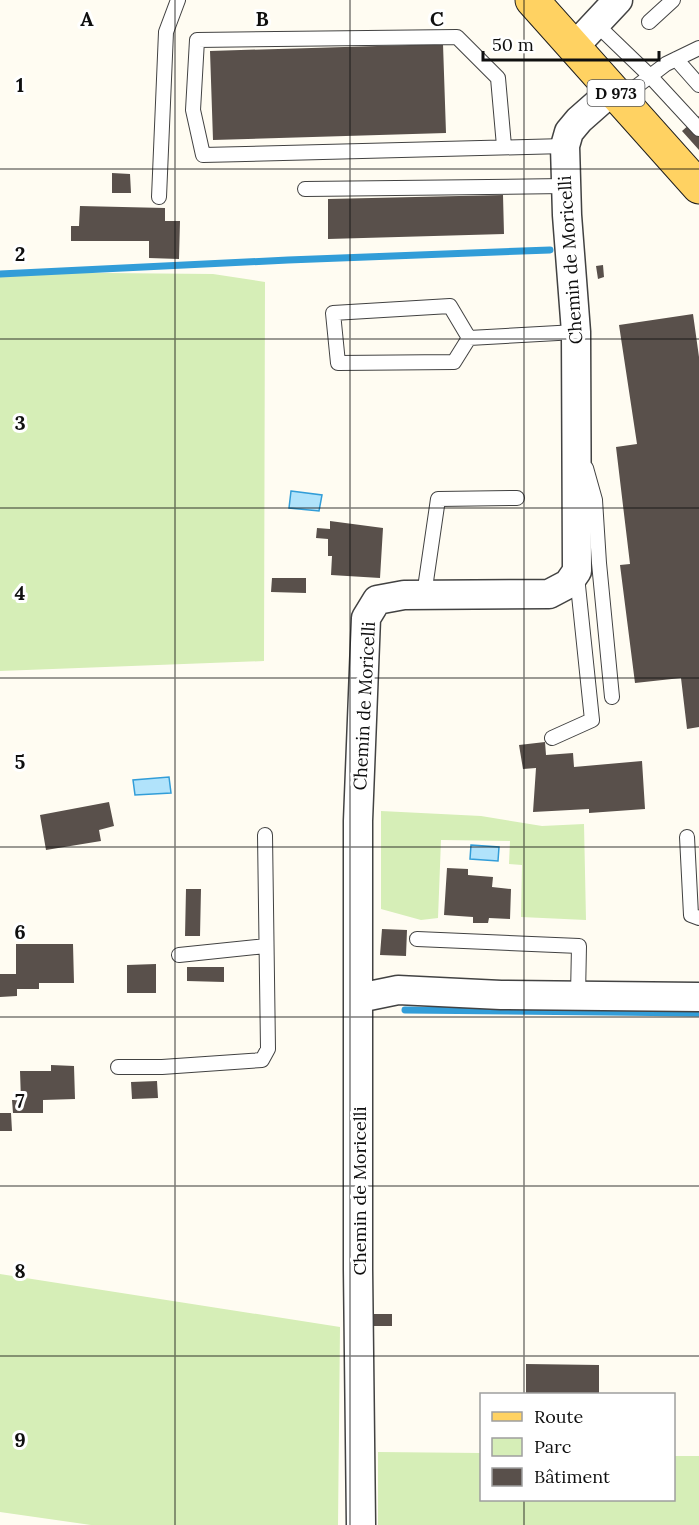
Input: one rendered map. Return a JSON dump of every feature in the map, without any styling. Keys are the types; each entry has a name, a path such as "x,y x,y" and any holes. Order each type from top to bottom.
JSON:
{"main road":[{"name":"D 973","path":"532,0 585,35 617,94 699,187"}],"street":[{"path":"585,35 618,0"},
{"name":"Chemin de Moricelli","path":"361,1525 358,1269 358,820 366,618 376,600 404,595 549,594 568,584 577,571 576,332 565,186 565,146 569,132 579,120 617,94"},
{"path":"359,998 398,990 501,995 699,997"}],"lane":[{"path":"159,197 166,32 178,0"},
{"path":"648,22 673,0"},
{"path":"585,35 650,76 699,129"},
{"path":"504,146 498,78 457,37 197,40 193,111 203,155 565,146"},
{"path":"617,94 699,48"},
{"path":"676,59 699,85"},
{"path":"304,189 565,186"},
{"path":"450,306 469,338 454,362 338,363 333,313 450,306"},
{"path":"469,338 576,332"},
{"path":"578,441 595,500 612,697"},
{"path":"424,595 438,499 517,498"},
{"path":"552,738 592,720 577,571"},
{"path":"118,1067 162,1067 262,1060 268,1049 265,835"},
{"path":"687,837 691,915 699,918"},
{"path":"417,939 579,946 578,995"},
{"path":"179,955 266,946"}],"green space":[{"path":"0,272 213,274 265,282 264,661 0,671"},
{"path":"381,811 481,816 542,826 584,824 586,920 521,917 522,865 509,864 510,841 441,840 438,918 421,920 381,909"},
{"path":"0,1274 340,1327 338,1525 91,1525 0,1512"},
{"path":"378,1452 480,1453 480,1501 675,1501 675,1456 699,1456 699,1525 378,1525"}],"water":[{"path":"291,491 322,495 319,511 289,508"},
{"path":"169,777 171,793 135,795 133,780"},
{"path":"471,845 499,847 498,861 470,859"}],"building":[{"path":"443,44 446,133 213,140 210,51"},
{"path":"699,116 699,150 682,131"},
{"path":"112,173 130,174 131,193 112,193"},
{"path":"503,195 504,234 328,239 328,199"},
{"path":"80,206 165,208 165,221 180,221 179,259 149,258 149,241 71,241 71,226 79,226"},
{"path":"603,265 604,277 598,279 596,266"},
{"path":"693,314 699,357 699,727 687,729 681,678 635,683 620,565 630,564 616,447 637,444 619,325"},
{"path":"330,521 383,528 380,578 331,575 332,556 328,556 328,539 316,538 317,528 330,529"},
{"path":"272,578 306,578 306,593 271,592"},
{"path":"545,742 546,755 573,753 574,767 642,761 645,809 589,813 589,809 533,812 536,768 523,769 519,745"},
{"path":"109,802 114,826 99,830 101,841 46,850 40,815"},
{"path":"447,868 468,869 468,875 493,877 492,887 511,889 510,919 489,918 488,923 473,923 473,917 444,915"},
{"path":"186,889 201,889 200,936 185,936"},
{"path":"382,929 407,930 406,956 380,955"},
{"path":"16,944 73,944 74,983 39,983 39,989 17,989 17,996 0,997 0,974 16,974"},
{"path":"156,964 156,993 127,993 127,965"},
{"path":"187,967 224,967 224,982 187,981"},
{"path":"51,1065 74,1066 75,1099 43,1100 43,1113 13,1113 12,1100 21,1100 20,1071 51,1071"},
{"path":"157,1081 158,1098 132,1099 131,1082"},
{"path":"0,1113 11,1113 12,1131 0,1131"},
{"path":"373,1314 392,1314 392,1326 373,1326"},
{"path":"526,1364 599,1365 599,1393 526,1393"}],"waterway":[{"path":"0,274 550,250"},
{"path":"405,1010 699,1013"}]}
